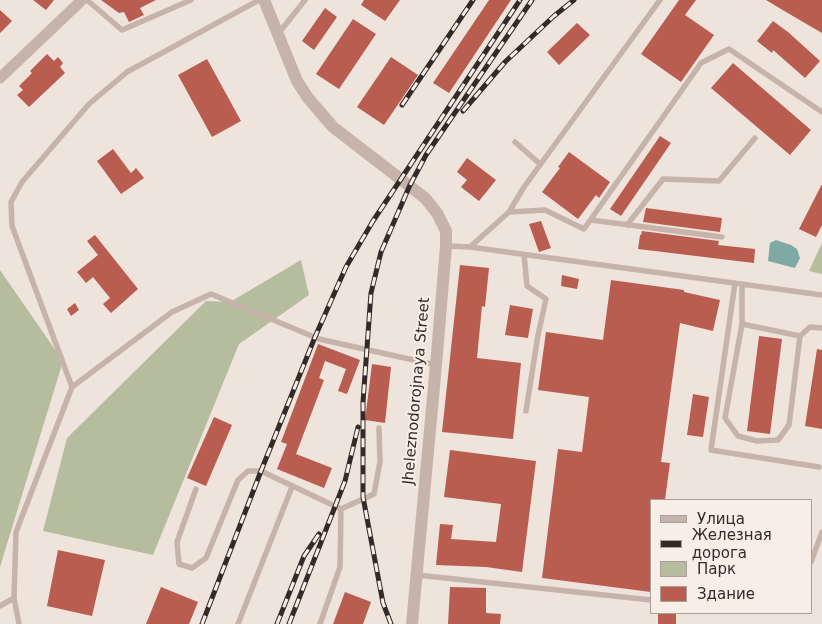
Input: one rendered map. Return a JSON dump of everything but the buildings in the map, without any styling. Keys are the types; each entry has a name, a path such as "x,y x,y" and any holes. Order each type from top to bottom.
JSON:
{"street":[{"path":"0,78 82,0"},
{"name":"Jheleznodorojnaya Street","path":"264,0 298,81 308,98 333,128 402,178 426,198 446,230 436,365 415,575 412,624"}],"lane":[{"path":"87,0 122,30 191,0"},
{"path":"72,388 12,226 11,202 22,182 89,104 127,72 259,0"},
{"path":"278,34 305,0"},
{"path":"470,247 509,212 540,164 660,0"},
{"path":"509,212 545,210 584,229 701,63 729,49 822,112"},
{"path":"627,225 663,179 719,181 755,138"},
{"path":"515,142 540,164"},
{"path":"591,220 722,237"},
{"path":"446,246 470,247 822,295"},
{"path":"524,255 527,286 546,299 538,335 526,411"},
{"path":"734,283 711,450 819,467"},
{"path":"742,284 742,324 725,418 738,436 757,442 778,440 789,425 800,336 810,327 822,328"},
{"path":"19,624 14,598 16,532 72,388 172,312 211,294 319,339 436,365"},
{"path":"742,324 800,336"},
{"path":"342,510 374,494 380,462 379,428"},
{"path":"196,488 177,542 179,564 192,568 206,558 238,480 248,471 261,471 342,510"},
{"path":"238,624 292,487"},
{"path":"320,624 340,567 342,510"},
{"path":"812,559 822,532"},
{"path":"415,575 650,600"},
{"path":"0,606 14,598"}],"green space":[{"path":"822,243 822,274 809,271"},
{"path":"301,260 309,295 239,344 153,555 43,531 67,438 206,301 230,302"},
{"path":"0,270 63,361 0,567"}],"water":[{"path":"776,240 797,249 800,258 795,268 768,261 770,243"}],"railway":[{"path":"402,105 473,0"},
{"path":"202,624 315,337 346,267 373,221 520,0"},
{"path":"391,624 383,603 363,497 363,402 371,293 381,252 410,185 426,155 532,0"},
{"path":"463,111 505,62 574,0"},
{"path":"289,624 345,481 358,427"},
{"path":"277,624 304,556 319,534"}]}
